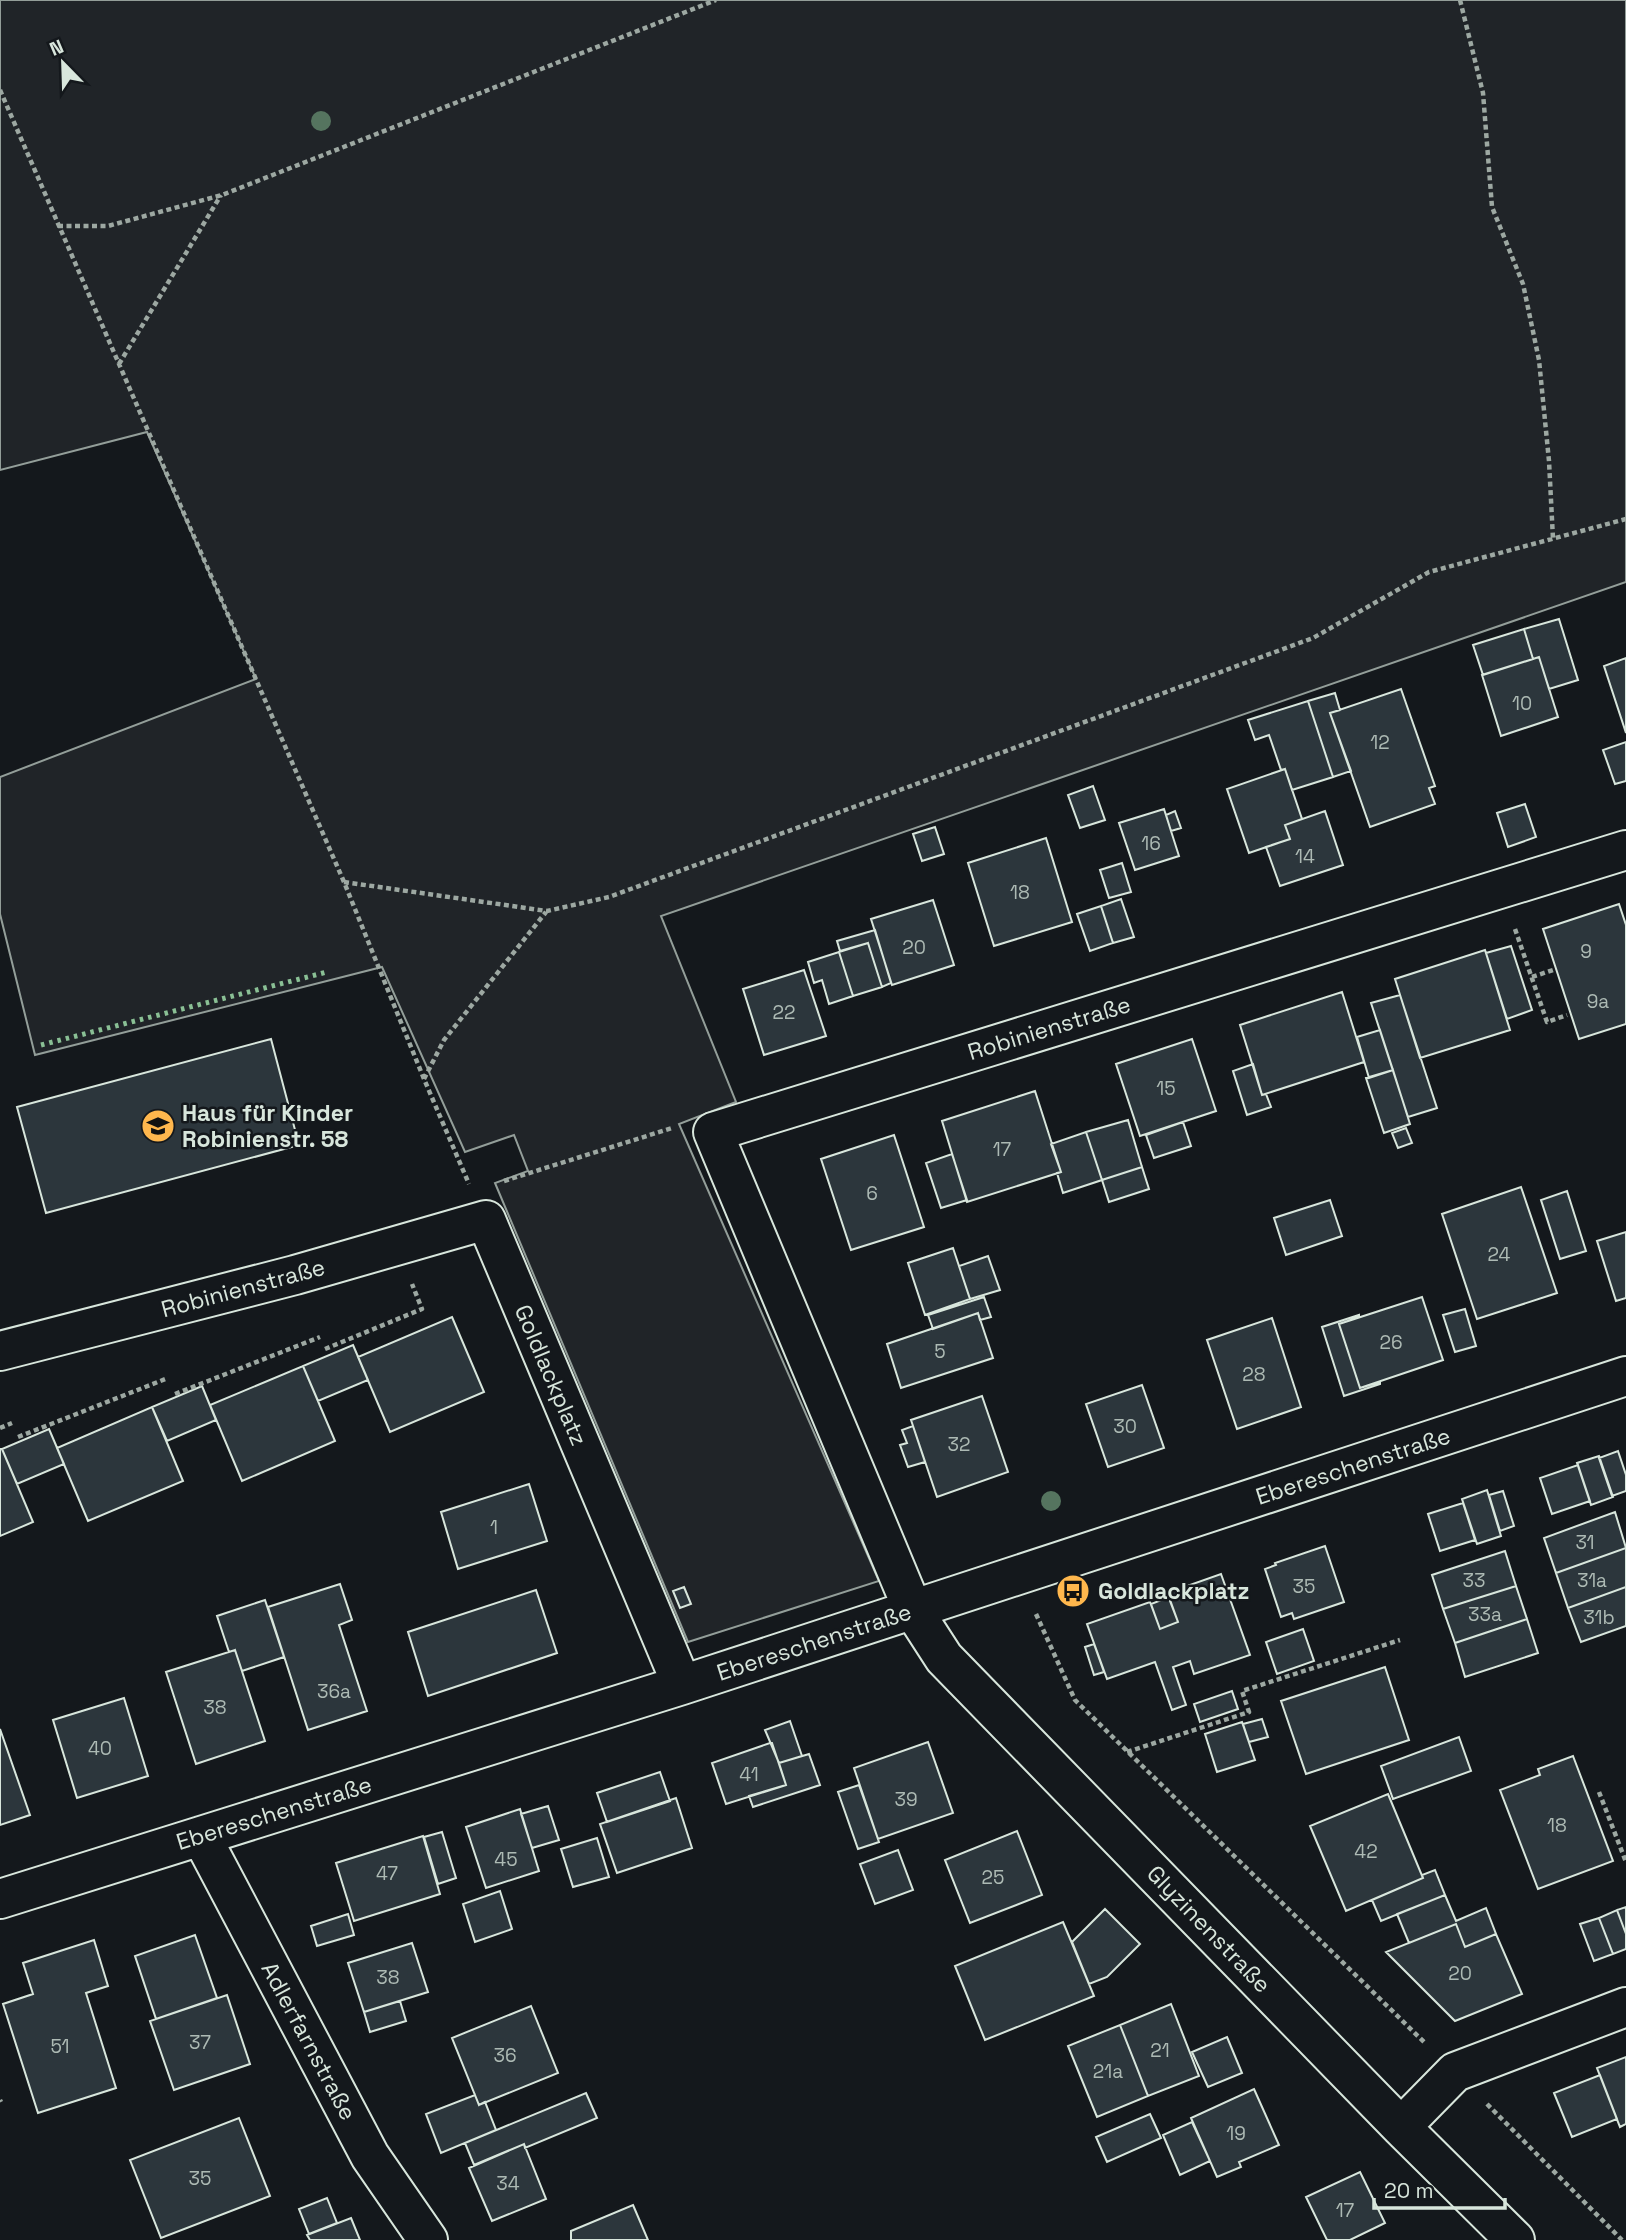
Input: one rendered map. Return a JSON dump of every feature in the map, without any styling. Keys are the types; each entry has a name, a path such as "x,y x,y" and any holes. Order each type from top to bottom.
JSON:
{"street":[{"name":"Robinienstraße","path":"713,1132 1626,850"},
{"path":"713,1132 913,1610"},
{"name":"Robinienstraße","path":"0,1351 288,1277 396,1246 479,1205"},
{"name":"Goldlackplatz","path":"479,1205 682,1685"},
{"name":"Ebereschenstraße","path":"0,1899 682,1685 1626,1376"},
{"name":"Glyzinenstraße","path":"913,1610 944,1658 1401,2127 1516,2240"},
{"name":"Adlerfarnstraße","path":"201,1836 370,2156 428,2240"},
{"path":"1401,2127 1455,2072 1626,2007"}],"path":[{"path":"58,226 108,226 222,195 716,0"},
{"path":"1460,0 1483,93 1492,207 1523,284 1539,360 1549,460 1553,539"},
{"path":"0,90 344,882 424,1079 479,1205"},
{"path":"118,365 222,195"},
{"path":"344,882 547,911 609,897 1313,638 1429,572 1626,519"},
{"path":"1502,888 1547,1022 1567,1015"},
{"path":"424,1079 444,1040 547,911"},
{"path":"1532,977 1553,970"},
{"path":"498,1182 688,1123 713,1132"},
{"path":"325,1349 422,1309 396,1246"},
{"path":"175,1394 320,1337"},
{"path":"18,1437 169,1378"},
{"path":"0,1428 12,1423"},
{"path":"1019,1575 1075,1700 1455,2072 1622,2240"},
{"path":"1127,1752 1249,1712 1242,1692 1400,1640"},
{"path":"1599,1792 1626,1862"}],"shaded area":[{"path":"0,0 1626,0 1626,582 661,916 736,1102 679,1124 879,1581 688,1642 495,1183 528,1171 514,1135 465,1152 382,967 35,1055 0,914 0,777 256,679 147,432 0,470"}],"building":[{"path":"1559,619 1578,680 1549,689 1539,657 1533,659 1524,629"},
{"path":"1524,629 1533,659 1483,675 1473,645"},
{"path":"1539,657 1558,717 1501,736 1482,675"},
{"path":"1626,658 1626,733 1604,666"},
{"path":"1401,689 1435,786 1429,788 1435,804 1370,827 1330,713"},
{"path":"1335,693 1340,710 1330,713 1351,771 1333,777 1308,701"},
{"path":"1308,701 1333,777 1292,790 1285,769 1281,770 1269,735 1255,740 1248,720"},
{"path":"1626,742 1626,781 1615,784 1603,750"},
{"path":"1285,769 1302,819 1285,825 1290,839 1249,853 1227,789"},
{"path":"1093,786 1105,820 1080,828 1068,795"},
{"path":"1525,804 1536,837 1508,847 1497,813"},
{"path":"1164,809 1179,856 1135,870 1119,823"},
{"path":"1175,811 1181,828 1171,831 1166,815"},
{"path":"1325,811 1343,865 1280,886 1266,847 1290,839 1285,825"},
{"path":"935,827 944,854 922,861 913,834"},
{"path":"1046,838 1072,922 994,946 968,863"},
{"path":"1122,863 1131,892 1109,898 1100,870"},
{"path":"1121,899 1134,937 1113,943 1101,906"},
{"path":"933,900 954,965 892,985 871,919"},
{"path":"1619,904 1626,925 1626,1024 1579,1039 1543,929"},
{"path":"1101,906 1113,943 1090,951 1077,914"},
{"path":"875,930 891,983 882,987 868,943 840,951 837,941"},
{"path":"868,943 882,987 853,996 839,952"},
{"path":"1511,946 1532,1010 1507,1019 1486,953"},
{"path":"1485,950 1510,1030 1420,1058 1395,979"},
{"path":"839,952 853,996 829,1004 822,980 814,983 808,962"},
{"path":"804,970 826,1036 764,1055 743,989"},
{"path":"1342,992 1364,1062 1262,1095 1240,1025"},
{"path":"1400,995 1437,1108 1408,1117 1371,1003"},
{"path":"1380,1030 1393,1070 1369,1078 1357,1037"},
{"name":"Haus für Kinder Robinienstr. 58","path":"271,1039 299,1145 46,1213 17,1107"},
{"path":"1192,1039 1216,1111 1140,1136 1116,1064"},
{"path":"1253,1064 1262,1095 1266,1094 1271,1107 1247,1115 1233,1071"},
{"path":"1393,1070 1410,1124 1384,1133 1366,1078"},
{"path":"1035,1091 1061,1172 967,1202 942,1121"},
{"path":"1128,1120 1142,1167 1102,1180 1086,1132"},
{"path":"1183,1122 1191,1146 1154,1158 1146,1135"},
{"path":"1406,1128 1412,1143 1398,1148 1392,1133"},
{"path":"1086,1132 1102,1180 1063,1193 1057,1173 1061,1172 1051,1144"},
{"path":"894,1135 924,1227 851,1250 821,1159"},
{"path":"952,1154 967,1200 941,1208 926,1163"},
{"path":"1142,1167 1149,1189 1109,1202 1102,1180"},
{"path":"1521,1187 1557,1293 1477,1319 1442,1214"},
{"path":"1567,1191 1586,1251 1560,1259 1541,1200"},
{"path":"1330,1200 1342,1236 1286,1255 1274,1218"},
{"path":"1626,1232 1626,1298 1616,1301 1597,1241"},
{"path":"953,1248 970,1299 925,1315 908,1263"},
{"path":"988,1256 1000,1290 970,1299 959,1266"},
{"path":"984,1297 991,1317 980,1320 978,1313 933,1329 928,1315"},
{"path":"1422,1297 1443,1360 1360,1388 1339,1324"},
{"path":"1465,1309 1476,1346 1455,1352 1443,1315"},
{"path":"978,1313 993,1358 901,1388 887,1344"},
{"path":"1359,1315 1339,1324 1360,1388 1380,1384 1344,1396 1322,1327"},
{"path":"452,1317 484,1392 390,1432 358,1357"},
{"path":"1272,1318 1301,1407 1237,1429 1207,1340"},
{"path":"353,1345 368,1380 318,1401 303,1366"},
{"path":"303,1366 335,1441 242,1481 210,1405"},
{"path":"1142,1385 1164,1448 1108,1467 1086,1404"},
{"path":"202,1386 216,1420 167,1441 152,1407"},
{"path":"982,1396 1008,1472 937,1497 911,1420"},
{"path":"152,1407 183,1481 88,1521 57,1448"},
{"path":"913,1426 925,1462 908,1467 900,1445 907,1443 902,1430"},
{"path":"49,1429 64,1464 17,1484 2,1449"},
{"path":"0,1449 33,1522 0,1536"},
{"path":"1618,1451 1626,1475 1626,1491 1612,1496 1599,1458"},
{"path":"1599,1456 1613,1497 1591,1505 1577,1463"},
{"path":"1578,1465 1590,1501 1552,1514 1540,1478"},
{"path":"529,1484 547,1541 458,1569 441,1512"},
{"path":"1487,1490 1501,1536 1477,1544 1462,1499"},
{"path":"1503,1491 1514,1526 1500,1531 1489,1495"},
{"path":"1463,1503 1475,1540 1440,1551 1428,1514"},
{"path":"1615,1512 1626,1548 1556,1573 1544,1538"},
{"path":"1325,1546 1344,1602 1294,1619 1292,1613 1281,1617 1265,1569"},
{"path":"1626,1548 1626,1587 1568,1608 1556,1573"},
{"path":"1505,1551 1516,1586 1443,1609 1432,1575"},
{"path":"1221,1574 1250,1655 1194,1674 1190,1661 1173,1667 1186,1705 1172,1710 1155,1662 1107,1679 1087,1624 1150,1602 1160,1629 1178,1622 1167,1593"},
{"path":"340,1584 352,1620 339,1625 367,1711 308,1730 268,1607"},
{"path":"1516,1586 1527,1619 1455,1643 1443,1609"},
{"path":"684,1587 691,1604 680,1608 673,1591"},
{"path":"1626,1587 1626,1626 1581,1642 1568,1608"},
{"path":"536,1590 557,1653 428,1696 408,1632"},
{"path":"1169,1597 1178,1622 1160,1629 1151,1604"},
{"path":"265,1600 284,1657 242,1671 235,1650 229,1652 217,1616"},
{"path":"1527,1619 1538,1653 1465,1677 1455,1643"},
{"path":"1303,1629 1314,1661 1277,1674 1266,1642"},
{"path":"1094,1644 1104,1672 1094,1675 1085,1647"},
{"path":"235,1650 265,1741 196,1764 166,1672"},
{"path":"1385,1667 1409,1740 1306,1774 1281,1701"},
{"path":"1232,1691 1238,1709 1200,1722 1194,1704"},
{"path":"124,1698 148,1776 77,1798 53,1720"},
{"path":"1262,1719 1268,1737 1249,1742 1243,1724"},
{"path":"790,1721 802,1756 779,1763 765,1730"},
{"path":"1242,1722 1255,1760 1217,1772 1205,1734"},
{"path":"0,1729 30,1815 0,1825"},
{"path":"1459,1737 1471,1771 1393,1799 1381,1766"},
{"path":"928,1742 953,1813 878,1839 854,1768"},
{"path":"770,1743 786,1785 726,1804 712,1763"},
{"path":"809,1754 820,1785 753,1807 749,1796 786,1785 779,1763"},
{"path":"1573,1756 1613,1861 1538,1889 1500,1790 1540,1775 1538,1769"},
{"path":"660,1772 670,1801 607,1822 597,1793"},
{"path":"859,1785 879,1842 858,1849 838,1792"},
{"path":"1388,1794 1423,1878 1346,1911 1310,1826"},
{"path":"676,1798 692,1848 617,1873 600,1824"},
{"path":"548,1806 559,1840 532,1848 521,1814"},
{"path":"520,1809 539,1871 486,1888 466,1827"},
{"path":"1017,1831 1042,1895 970,1923 945,1860"},
{"path":"442,1832 456,1878 438,1884 424,1837"},
{"path":"423,1836 440,1894 354,1921 336,1863"},
{"path":"597,1838 609,1877 573,1887 561,1849"},
{"path":"898,1850 913,1890 875,1904 860,1864"},
{"path":"1435,1870 1445,1895 1381,1921 1372,1900"},
{"path":"500,1891 512,1929 475,1942 463,1904"},
{"path":"1445,1895 1456,1921 1486,1908 1496,1934 1465,1947 1456,1924 1409,1943 1397,1914"},
{"path":"1626,1907 1626,1934 1617,1910"},
{"path":"1105,1909 1140,1944 1107,1977 1089,1984 1072,1942"},
{"path":"1617,1910 1626,1934 1626,1949 1613,1954 1599,1918"},
{"path":"348,1914 354,1935 317,1946 311,1926"},
{"path":"1599,1918 1613,1954 1594,1961 1580,1924"},
{"path":"1063,1922 1094,1996 985,2040 955,1966"},
{"path":"1456,1924 1465,1947 1496,1934 1522,1994 1455,2021 1386,1952"},
{"path":"195,1935 217,1998 156,2019 135,1956"},
{"path":"94,1940 108,1986 86,1993 116,2088 38,2113 3,2004 33,1994 23,1963"},
{"path":"412,1943 428,1992 364,2012 348,1963"},
{"path":"227,1995 250,2064 174,2090 150,2021"},
{"path":"400,2001 406,2021 370,2032 364,2012"},
{"path":"1171,2004 1199,2076 1148,2096 1120,2025"},
{"path":"531,2006 558,2073 479,2105 452,2038"},
{"path":"1120,2025 1148,2096 1097,2117 1068,2046"},
{"path":"1227,2037 1242,2073 1208,2087 1192,2052"},
{"path":"1626,2057 1626,2124 1620,2127 1597,2068"},
{"path":"1600,2075 1617,2119 1572,2137 1554,2093"},
{"path":"1254,2089 1279,2145 1239,2162 1241,2167 1217,2177 1191,2118"},
{"path":"586,2093 597,2118 525,2148 524,2144 474,2165 465,2143"},
{"path":"475,2095 479,2105 485,2102 496,2130 441,2153 426,2114"},
{"path":"1150,2114 1161,2138 1107,2162 1096,2137"},
{"path":"239,2118 270,2196 161,2238 130,2160"},
{"path":"1192,2122 1210,2161 1180,2175 1163,2135"},
{"path":"524,2144 546,2199 492,2221 469,2168"},
{"path":"1360,2172 1385,2223 1350,2240 1327,2240 1306,2197"},
{"path":"327,2198 337,2223 309,2234 299,2209"},
{"path":"633,2205 648,2240 571,2240 571,2231"},
{"path":"351,2218 360,2240 310,2240 307,2235"}],"hedge":[{"path":"41,1045 327,972"}],"place":[{"name":"Haus für Kinder Robinienstr. 58","path":"158,1126"},
{"name":"Goldlackplatz","path":"1073,1591"}]}
